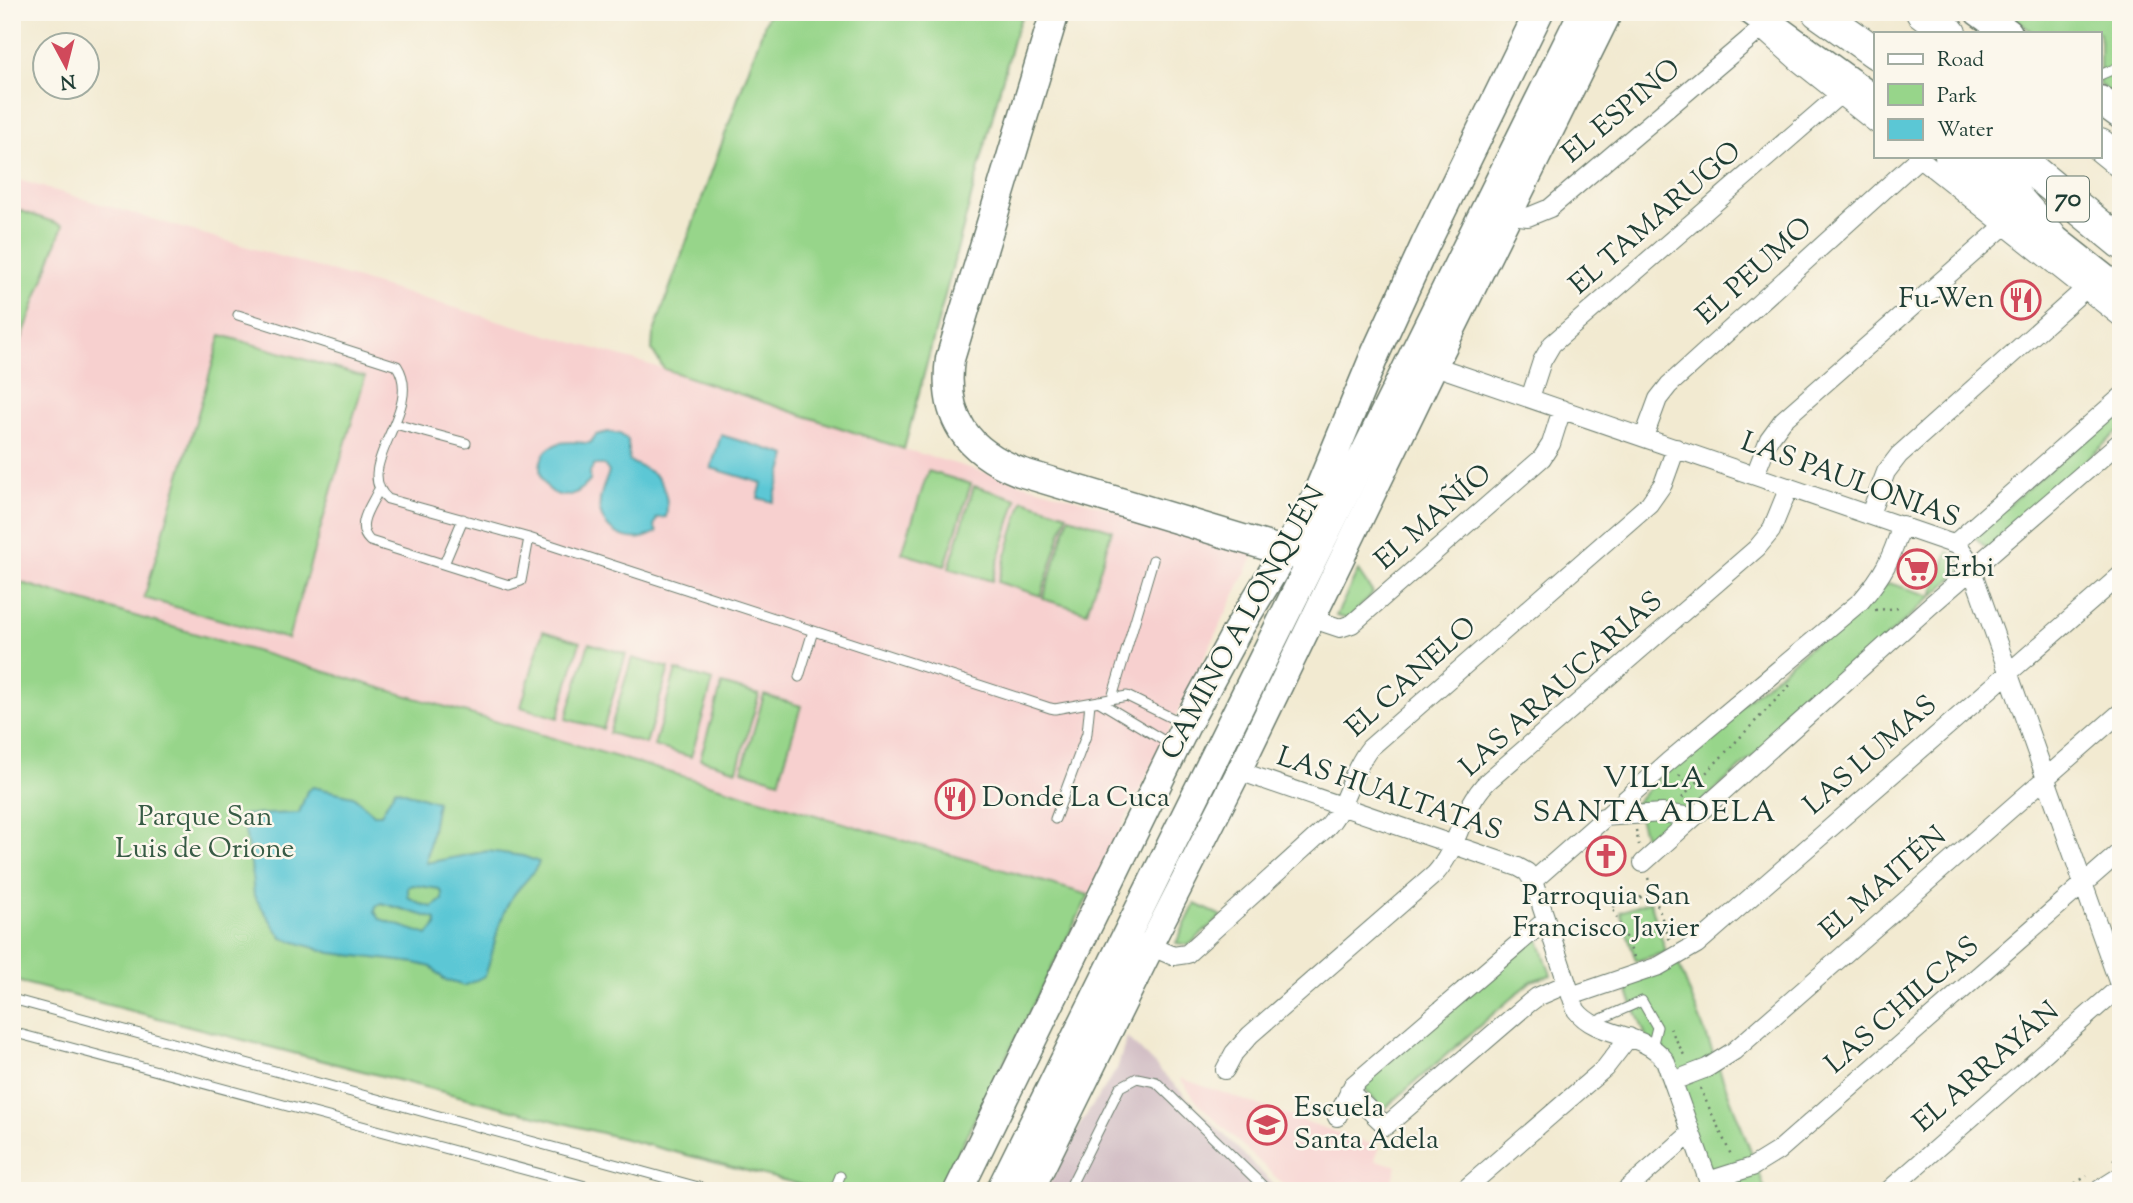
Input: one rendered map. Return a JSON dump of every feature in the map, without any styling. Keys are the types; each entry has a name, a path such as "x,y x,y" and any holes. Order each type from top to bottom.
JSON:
{"highway":[{"path":"1818,12 1874,52"},
{"path":"1922,12 1949,32"},
{"name":"70","path":"2102,147 2121,162"},
{"path":"1981,158 2050,236"},
{"name":"70","path":"2017,158 2121,243"}],"main road":[{"path":"1055,12 950,359 948,387 958,424 964,435 982,453 1020,472 1299,556"},
{"name":"CAMINO A LONQUÉN","path":"958,1191 1181,736 1237,631 1299,556 1311,509 1371,364 1419,257 1539,12"},
{"name":"CAMINO A LONQUÉN","path":"1000,1191 1299,556 1583,12"},
{"path":"1979,12 2007,32"},
{"path":"1753,18 1874,100"},
{"path":"2102,101 2121,115"},
{"path":"1952,158 2121,292"},
{"path":"1029,1191 1150,946"}],"street":[{"name":"CAMINO A LONQUÉN","path":"1150,946 1239,771 1610,12"},
{"name":"EL ESPINO","path":"1510,215 1528,217 1544,213 1753,18"},
{"path":"1753,18 1838,96 1874,123"},
{"name":"EL TAMARUGO","path":"1530,398 1542,361 1552,344 1838,96"},
{"name":"EL PEUMO","path":"1644,437 1658,399 1669,386 1917,158"},
{"path":"1919,158 2121,318"},
{"path":"1755,475 1769,439 1791,413 2004,226"},
{"path":"1870,514 1886,472 1899,455 2085,289"},
{"name":"LAS PAULONIAS","path":"1435,366 1955,543 1965,554 1972,571 2120,987"},
{"path":"1955,543 2121,397"},
{"name":"EL MAÑÍO","path":"1313,619 1340,628 1352,624 1542,458 1551,444 1562,409"},
{"path":"1643,863 1931,605 2121,441"},
{"name":"EL CANELO","path":"1150,946 1173,956 1187,954 1329,825 1341,807 1355,769 1370,748 1654,499 1663,484 1676,448"},
{"name":"LAS ARAUCARIAS","path":"1225,1070 1234,1053 1250,1035 1435,874 1448,857 1469,804 1488,781 1757,548 1771,531 1789,487"},
{"path":"1710,1186 1665,1060 1652,1047 1580,1016 1533,881 1603,817 1861,601 1882,576 1902,525"},
{"name":"LAS LUMAS","path":"1349,1091 1386,1126 1537,997 1641,973 1676,957 1696,944 2121,575"},
{"name":"EL MAITÉN","path":"1673,1081 1707,1068 1734,1051 2121,712"},
{"name":"LAS HUALTATAS","path":"1239,771 1523,869 1533,881"},
{"path":"1603,817 1662,813 1695,816"},
{"name":"LAS CHILCAS","path":"1710,1186 1752,1167 1778,1151 2121,851"},
{"path":"1337,1117 1353,1085 1546,920"},
{"name":"EL ARRAYÁN","path":"1888,1191 2120,987"},
{"path":"1463,1191 1605,1068 1629,1037"},
{"path":"1625,1191 1691,1133"},
{"path":"2097,1191 2121,1176"}],"lane":[{"path":"2102,74 2121,66"},
{"path":"238,314 397,366 405,386 395,424 375,478 379,491 388,499 529,538 1050,708 1127,696 1181,736"},
{"path":"395,424 466,443"},
{"path":"379,491 363,521 366,538 444,564 514,585 521,581 529,538"},
{"path":"444,564 463,519"},
{"path":"1112,698 1153,560"},
{"path":"799,677 813,631"},
{"path":"1094,702 1181,736"},
{"path":"1055,819 1087,733 1094,702"},
{"path":"12,999 713,1191"},
{"path":"1592,1023 1642,1001 1657,1027 1652,1047"},
{"path":"12,1032 604,1191"},
{"path":"1068,1191 1120,1087 1136,1078 1146,1078 1156,1082 1268,1191"},
{"path":"834,1191 841,1176"}],"path":[{"path":"1872,611 1931,605"},
{"path":"1695,816 1677,803 1795,680"},
{"path":"1633,814 1643,863 1676,957"},
{"path":"1641,973 1612,907 1653,892"}],"shaded area":[{"path":"12,178 664,369 904,449 1256,551 1089,895 12,580"},
{"path":"1127,1037 1280,1191 1046,1191 1079,1126 1117,1069"},
{"name":"Escuela Santa Adela","path":"1180,1078 1379,1147 1375,1160 1397,1166 1389,1191 1290,1191 1197,1102"}],"green space":[{"path":"769,12 1023,12 1013,40 904,449 664,369 652,350 653,335"},
{"path":"2007,12 2121,12 2121,102 2102,87 2102,32 2032,32"},
{"path":"12,208 63,225 12,366"},
{"path":"221,335 365,377 288,639 144,598"},
{"path":"2121,409 2121,429 1987,549 1973,535"},
{"path":"928,471 971,484 945,566 902,553"},
{"path":"974,486 1017,499 992,581 949,568"},
{"path":"1023,500 1067,514 1041,596 998,582"},
{"path":"1069,517 1112,530 1087,612 1043,599"},
{"path":"1948,551 1957,557 1964,568 1649,849 1639,818 1627,812 1674,762 1872,594 1889,583 1932,596"},
{"path":"1358,571 1373,593 1349,619 1336,616"},
{"name":"Parque San Luis de Orione","path":"12,580 1089,895 938,1191 825,1191 12,980"},
{"path":"543,631 580,642 558,718 521,707"},
{"path":"589,643 626,654 603,729 566,719"},
{"path":"632,658 669,668 646,744 609,733"},
{"path":"676,670 713,681 691,757 654,746"},
{"path":"722,684 759,695 737,770 700,759"},
{"path":"764,695 801,706 779,781 742,770"},
{"path":"1650,901 1666,952 1636,961 1620,912"},
{"path":"1195,904 1222,916 1189,945 1176,943"},
{"path":"1538,937 1551,975 1531,981 1383,1110 1360,1084"},
{"path":"1676,957 1766,1191 1710,1191 1622,978"}],"water":[{"path":"608,432 620,434 628,440 629,460 659,479 665,491 666,517 657,518 654,526 657,532 646,537 628,538 605,523 600,505 609,472 604,465 594,465 590,472 590,481 576,493 563,496 553,492 545,484 541,473 541,462 546,451 557,444 590,443 596,435"},
{"path":"721,435 787,455 773,502 758,498 762,483 711,468"},
{"path":"313,787 353,796 374,814 381,814 395,789 437,802 426,863 488,851 523,856 539,862 512,897 505,911 485,976 464,986 445,980 431,967 331,953 282,938 254,896 242,815 299,813 307,791","holes":["413,885 439,889 442,900 432,907 421,904 408,897 408,887","381,903 436,919 436,926 428,935 380,919 375,912 376,906"]}],"place":[{"name":"Fu-Wen","path":"2021,300"},
{"name":"Erbi","path":"1917,569"},
{"name":"Donde La Cuca","path":"955,799"},
{"name":"Parroquia San Francisco Javier","path":"1606,856"},
{"name":"Escuela Santa Adela","path":"1267,1125"}],"district":[{"name":"VILLA SANTA ADELA","path":"1655,796"}]}
